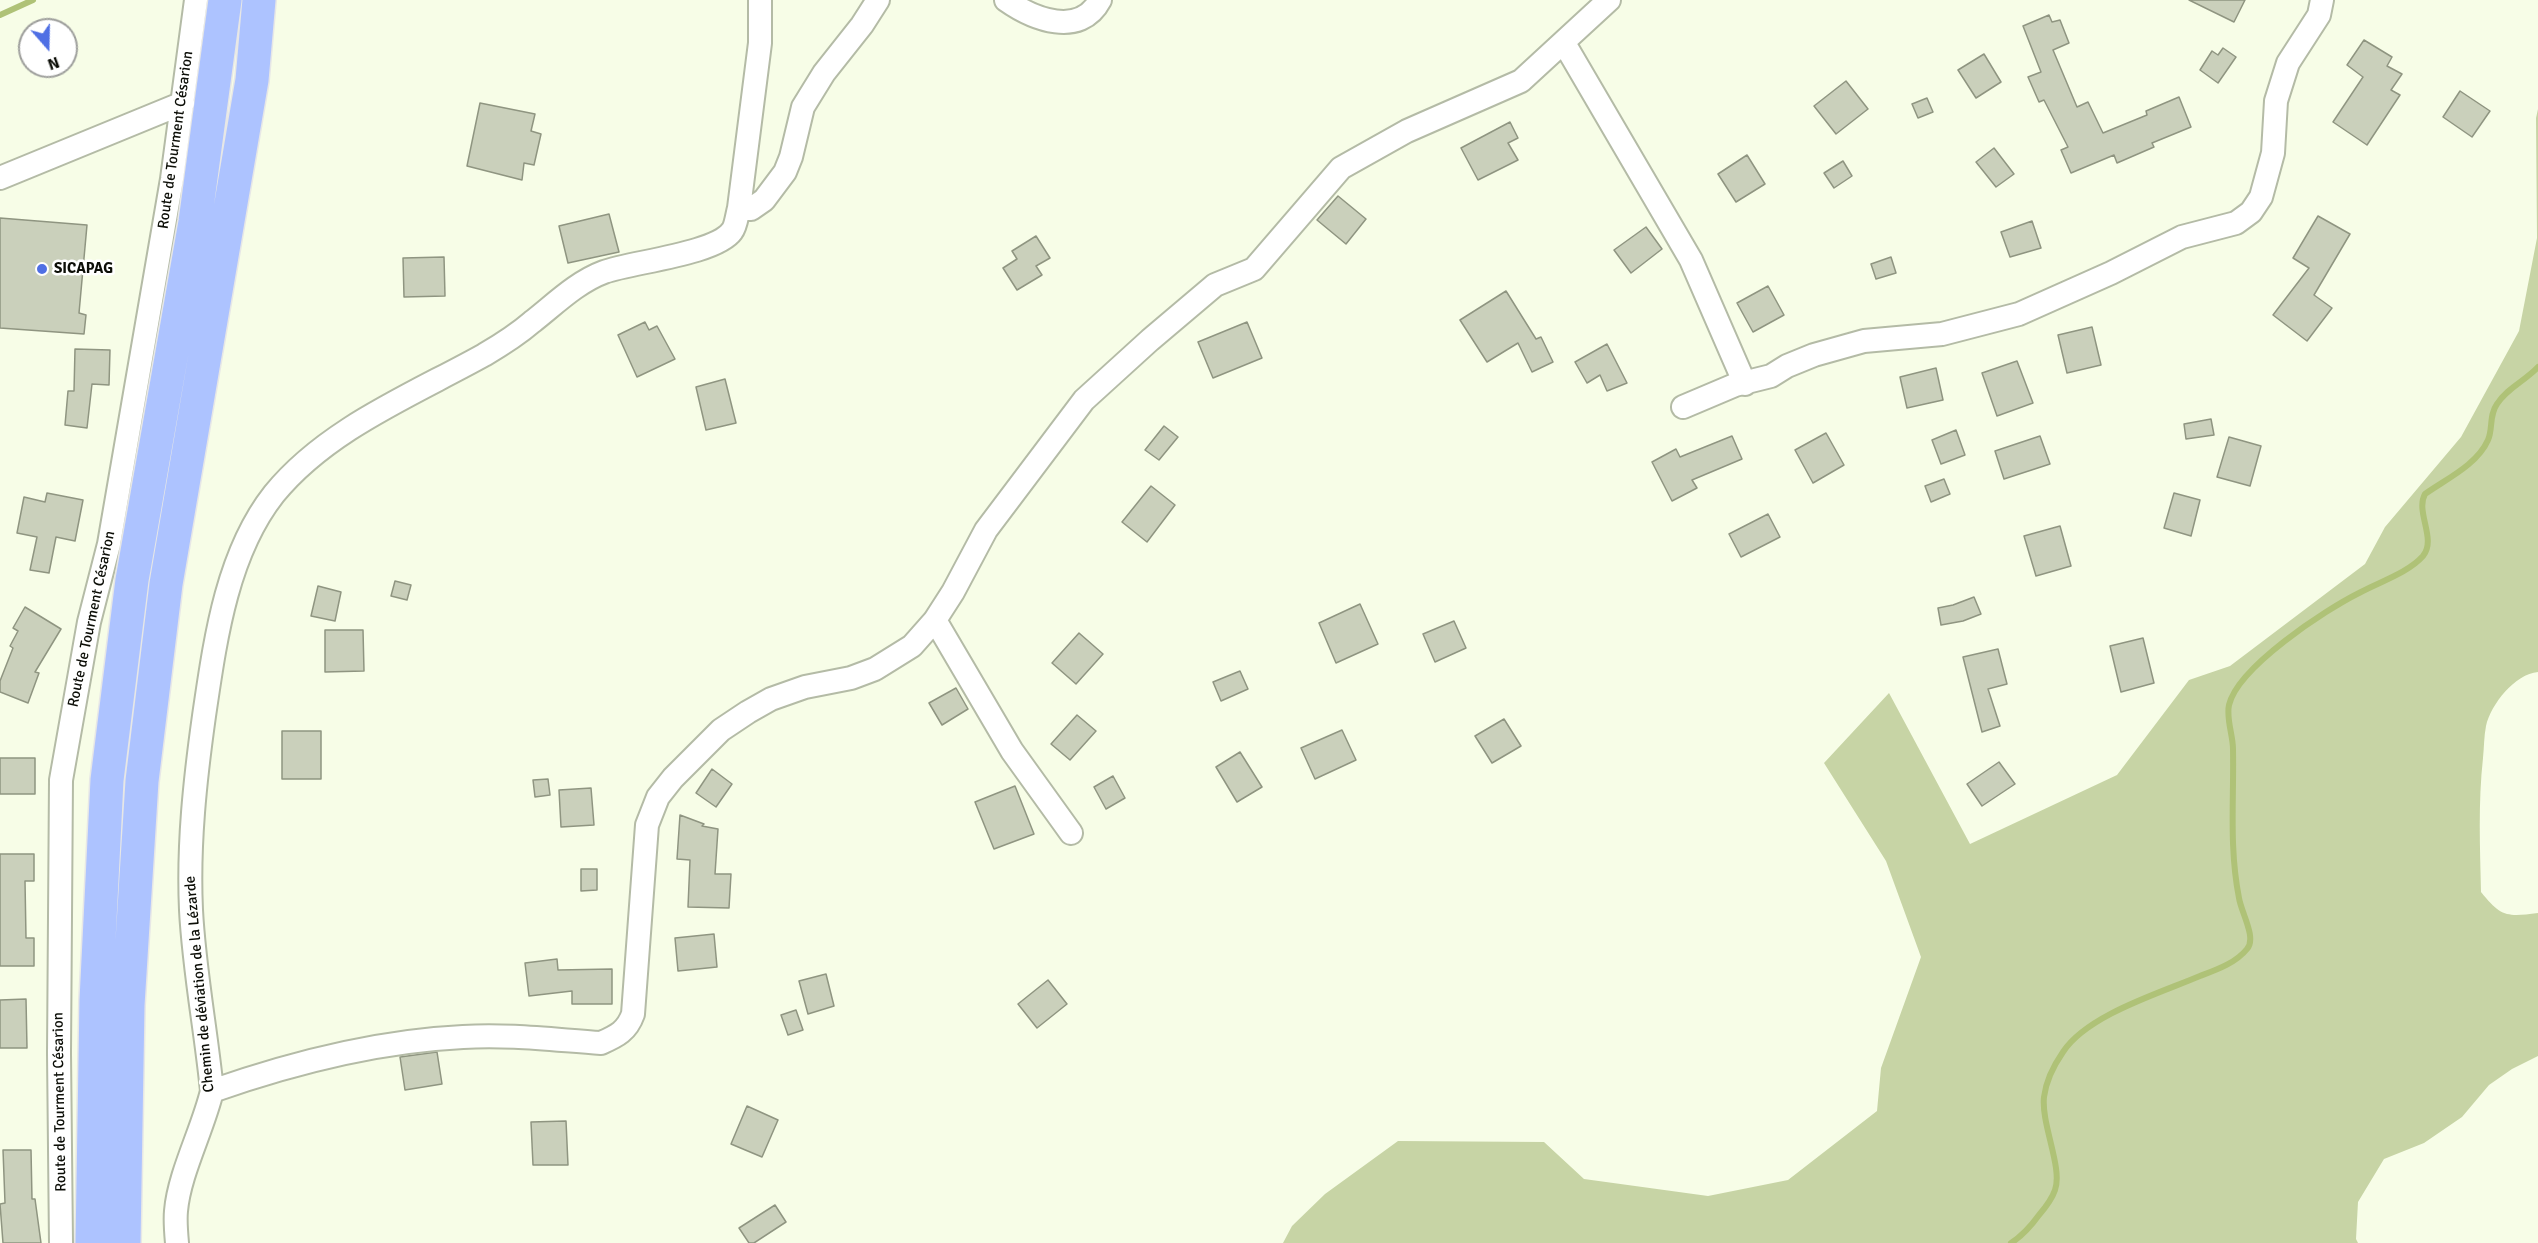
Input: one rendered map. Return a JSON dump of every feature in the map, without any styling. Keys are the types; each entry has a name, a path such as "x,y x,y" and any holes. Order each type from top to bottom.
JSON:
{"highway":[{"path":"93,1243 96,1000 106,780 132,580 195,222 225,0"},
{"path":"124,1243 128,1005 142,781 166,584 252,80 259,0"}],"street":[{"name":"Route de Tourment Césarion","path":"61,1243 59,871 61,780 89,622 109,544 183,103 196,0"},
{"name":"Chemin de déviation de la Lézarde","path":"177,1243 176,1209 187,1167 206,1117 212,1091 191,913 192,826 212,661 228,586 256,522 274,495 302,466 327,445 363,422 496,348 532,323 566,294 604,272 665,259 720,240 732,231 739,208 760,43 760,0"},
{"path":"739,208 751,208 764,200 785,172 803,107 824,73 862,25 878,0"},
{"path":"1006,0 1022,12 1042,20 1059,22 1075,21 1087,15 1100,0"},
{"path":"212,1091 304,1061 385,1046 464,1036 601,1042 621,1033 629,1025 633,1014 647,825 658,797 695,754 721,730 771,699 805,687 851,678 875,669 912,646 935,620 953,592 986,530 1084,400 1149,340 1215,285 1254,268 1341,168 1407,131 1521,81 1609,0"},
{"path":"1683,407 1735,385 1771,376 1814,355 1864,341 1942,334 2019,314 2100,278 2182,237 2236,223 2251,212 2261,197 2273,153 2276,101 2288,63 2319,15 2322,0"},
{"path":"1564,43 1691,260 1745,384"},
{"path":"0,178 183,103"},
{"path":"935,620 1012,752 1071,833"}],"green space":[{"path":"2538,109 2538,672 2529,674 2513,684 2499,700 2489,717 2484,738 2480,825 2481,892 2494,906 2505,913 2519,915 2538,913 2538,1056 2512,1069 2489,1085 2462,1117 2424,1143 2384,1159 2358,1202 2356,1239 2358,1243 1283,1243 1292,1226 1325,1194 1398,1141 1544,1142 1584,1179 1708,1196 1788,1180 1877,1111 1881,1068 1921,957 1886,861 1824,763 1889,693 1970,844 2117,775 2189,680 2230,666 2365,564 2385,527 2461,437 2519,331 2537,238 2536,118"}],"building":[{"path":"2189,0 2245,0 2234,22"},
{"path":"2049,15 2052,22 2060,20 2069,43 2053,50 2077,107 2088,102 2103,133 2147,115 2146,111 2179,97 2191,127 2152,143 2154,147 2117,163 2114,155 2071,173 2061,150 2068,147 2044,100 2039,102 2028,77 2041,72 2023,26"},
{"path":"2364,40 2392,57 2387,66 2402,74 2391,90 2400,95 2367,145 2333,122 2363,77 2347,65"},
{"path":"2223,48 2236,57 2218,83 2200,70 2212,51 2218,55"},
{"path":"1984,54 2001,82 1976,98 1958,70"},
{"path":"1846,81 1868,109 1836,134 1814,106"},
{"path":"2460,91 2490,111 2472,137 2443,117"},
{"path":"1927,98 1933,112 1918,118 1912,104"},
{"path":"480,103 535,114 531,131 541,134 534,165 524,163 522,180 467,166"},
{"path":"1510,122 1518,138 1508,143 1518,160 1478,180 1461,148"},
{"path":"1994,148 2014,174 1996,187 1976,162"},
{"path":"1747,155 1765,184 1736,202 1718,174"},
{"path":"1843,161 1852,176 1834,188 1824,173"},
{"path":"1338,196 1366,219 1346,244 1317,220"},
{"path":"609,214 619,252 568,263 559,226"},
{"path":"2318,216 2350,234 2314,295 2332,308 2307,341 2273,315 2309,268 2293,258"},
{"name":"SICAPAG","path":"0,218 87,225 79,313 86,315 84,334 0,328"},
{"path":"2032,221 2041,248 2010,257 2001,232"},
{"path":"1646,227 1662,249 1631,273 1614,250"},
{"path":"1036,236 1050,258 1036,266 1042,275 1017,290 1003,268 1017,259 1012,251"},
{"path":"444,257 445,296 404,297 403,258"},
{"path":"1891,257 1896,273 1876,279 1871,264"},
{"path":"1768,286 1784,315 1753,332 1737,303"},
{"path":"1506,291 1536,339 1541,337 1553,362 1532,372 1518,343 1487,362 1460,320"},
{"path":"645,322 649,330 657,326 675,359 637,377 618,335"},
{"path":"1247,322 1262,358 1213,378 1198,342"},
{"path":"2092,327 2101,365 2067,373 2058,335"},
{"path":"1607,344 1627,383 1607,391 1600,375 1587,383 1575,362"},
{"path":"75,349 110,350 109,385 92,384 87,428 65,425 68,391 74,391"},
{"path":"2017,361 2033,403 1997,416 1982,373"},
{"path":"1936,368 1943,400 1907,408 1900,377"},
{"path":"725,379 736,423 706,430 696,387"},
{"path":"2211,419 2214,435 2186,439 2184,424"},
{"path":"1164,426 1178,437 1159,460 1145,450"},
{"path":"1956,430 1965,455 1941,464 1932,440"},
{"path":"1826,433 1844,465 1813,483 1795,450"},
{"path":"1732,436 1742,459 1692,480 1697,488 1672,501 1652,462 1676,449 1680,457"},
{"path":"2040,436 2050,464 2004,479 1995,451"},
{"path":"2229,437 2261,446 2250,486 2217,477"},
{"path":"1944,479 1950,494 1931,502 1925,486"},
{"path":"1151,486 1175,505 1147,542 1122,522"},
{"path":"47,493 83,500 75,541 56,537 49,573 30,570 37,537 17,533 24,497 45,502"},
{"path":"2174,493 2200,500 2191,536 2164,528"},
{"path":"1768,514 1780,537 1741,557 1729,534"},
{"path":"2060,526 2071,566 2036,576 2024,536"},
{"path":"395,581 411,585 407,600 391,596"},
{"path":"318,586 341,592 335,621 311,616"},
{"path":"1974,597 1981,614 1963,621 1941,625 1938,608"},
{"path":"1360,604 1378,644 1336,663 1319,623"},
{"path":"25,607 61,629 35,672 39,673 28,703 0,692 0,681 13,648 10,646 18,631 13,628"},
{"path":"1454,621 1466,648 1435,662 1423,634"},
{"path":"325,630 363,630 364,671 325,672"},
{"path":"1079,633 1103,654 1076,684 1052,663"},
{"path":"2143,638 2154,683 2121,692 2110,646"},
{"path":"1998,649 2007,684 1988,689 2000,726 1982,732 1963,657"},
{"path":"1240,671 1248,689 1221,701 1213,682"},
{"path":"956,688 968,709 942,725 929,703"},
{"path":"1077,715 1096,731 1070,760 1051,744"},
{"path":"1504,719 1521,746 1492,763 1475,736"},
{"path":"1342,730 1356,760 1315,779 1301,748"},
{"path":"282,731 321,731 321,779 282,779"},
{"path":"1240,752 1262,787 1237,802 1216,767"},
{"path":"0,758 35,758 35,794 0,794"},
{"path":"1999,762 2015,784 1982,806 1967,784"},
{"path":"712,769 732,784 716,807 696,793"},
{"path":"1113,776 1125,798 1106,809 1094,787"},
{"path":"548,779 550,795 535,797 533,780"},
{"path":"1015,786 1034,834 994,849 975,802"},
{"path":"591,788 594,825 561,827 559,790"},
{"path":"680,815 704,824 702,826 718,829 715,874 731,874 729,908 688,907 690,860 677,859"},
{"path":"0,854 34,854 34,881 25,881 26,938 34,938 34,966 0,966"},
{"path":"581,869 597,869 597,890 581,891"},
{"path":"714,934 717,967 678,971 675,938"},
{"path":"557,959 558,970 612,969 612,1004 572,1004 572,991 529,996 525,963"},
{"path":"826,974 834,1006 808,1014 799,981"},
{"path":"1048,980 1067,1004 1037,1028 1018,1004"},
{"path":"26,999 27,1048 0,1048 0,1000"},
{"path":"796,1010 803,1030 788,1035 781,1015"},
{"path":"437,1052 442,1084 405,1090 400,1057"},
{"path":"747,1106 778,1120 762,1157 731,1144"},
{"path":"566,1121 568,1165 533,1165 531,1122"},
{"path":"3,1150 31,1150 32,1199 35,1199 41,1243 3,1243 0,1204 5,1203"},
{"path":"775,1205 786,1222 754,1243 749,1243 739,1228"}],"waterway":[{"path":"0,15 33,0"},
{"path":"2011,1243 2033,1223 2055,1190 2056,1170 2044,1097 2051,1073 2063,1052 2074,1039 2106,1016 2225,966 2242,954 2250,944 2249,932 2240,904 2234,861 2233,749 2228,710 2236,690 2265,657 2305,626 2344,601 2401,572 2423,556 2428,542 2422,509 2425,494 2460,471 2476,457 2488,440 2497,404 2506,393 2538,367"}],"place":[{"name":"SICAPAG","path":"42,269"}]}
